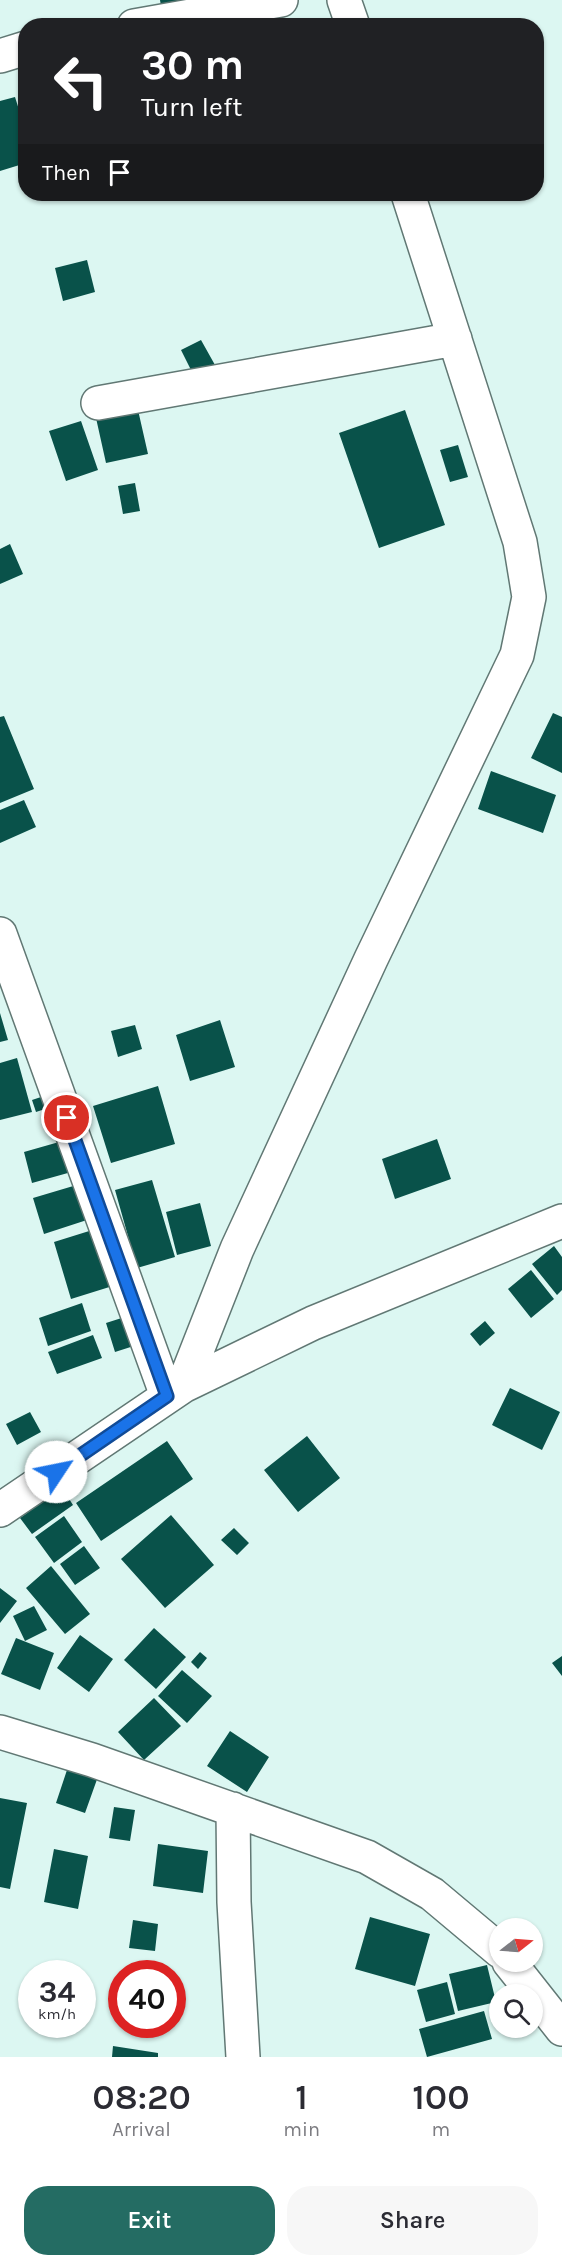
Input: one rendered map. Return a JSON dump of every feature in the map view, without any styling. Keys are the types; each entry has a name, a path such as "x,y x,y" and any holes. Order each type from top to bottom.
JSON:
{"street":[{"path":"179,18 281,0"},
{"path":"344,0 350,18"},
{"path":"0,56 18,50"},
{"path":"175,1391 237,1249 371,959 517,655 529,597 520,542 410,201"},
{"path":"98,403 455,339"},
{"path":"0,934 175,1391"},
{"path":"0,1510 175,1391 313,1323 556,1233"},
{"path":"0,1732 92,1760 367,1857 432,1894 489,1942"},
{"path":"233,1809 234,1902 243,2057"},
{"path":"517,1972 562,2029"}],"building":[{"path":"160,0 218,0 162,12"},
{"path":"15,97 18,107 18,165 0,171 0,101"},
{"path":"87,260 95,292 63,301 55,268"},
{"path":"201,340 215,365 194,376 181,350"},
{"path":"138,410 148,454 106,463 96,418"},
{"path":"405,410 445,525 379,548 339,433"},
{"path":"81,421 98,470 66,481 49,431"},
{"path":"458,445 468,477 450,482 440,450"},
{"path":"135,483 140,511 123,514 118,486"},
{"path":"10,544 23,574 0,584 0,549"},
{"path":"553,713 562,717 562,773 531,758"},
{"path":"4,716 34,789 0,803 0,717"},
{"path":"491,771 556,795 543,833 478,809"},
{"path":"24,800 36,827 0,843 0,810"},
{"path":"0,1013 8,1040 0,1042"},
{"path":"220,1020 235,1067 190,1081 176,1035"},
{"path":"135,1025 142,1049 118,1057 111,1031"},
{"path":"17,1058 32,1112 0,1120 0,1063"},
{"path":"158,1086 175,1144 111,1163 93,1106"},
{"path":"44,1096 48,1108 36,1112 32,1100"},
{"path":"437,1139 451,1179 395,1199 382,1159"},
{"path":"66,1140 75,1171 32,1183 24,1152"},
{"path":"152,1180 175,1257 137,1268 115,1190"},
{"path":"80,1184 90,1219 44,1234 33,1198"},
{"path":"200,1203 211,1246 177,1255 166,1212"},
{"path":"102,1227 119,1284 71,1299 54,1242"},
{"path":"554,1246 562,1257 562,1290 557,1295 532,1264"},
{"path":"531,1270 554,1299 531,1318 508,1289"},
{"path":"82,1303 91,1331 48,1346 39,1318"},
{"path":"131,1315 140,1344 115,1352 106,1323"},
{"path":"485,1321 495,1333 480,1346 470,1334"},
{"path":"93,1335 102,1358 57,1374 48,1352"},
{"path":"510,1388 560,1412 542,1450 492,1425"},
{"path":"30,1412 41,1432 17,1445 6,1424"},
{"path":"307,1436 340,1478 298,1512 264,1470"},
{"path":"167,1441 193,1479 101,1541 76,1503"},
{"path":"62,1488 73,1505 32,1534 20,1518"},
{"path":"171,1515 214,1565 165,1608 121,1559"},
{"path":"64,1516 82,1542 54,1563 35,1537"},
{"path":"234,1528 249,1543 237,1555 221,1540"},
{"path":"84,1546 100,1568 75,1585 60,1564"},
{"path":"51,1566 90,1614 65,1634 26,1588"},
{"path":"0,1588 17,1601 0,1623"},
{"path":"34,1606 47,1630 25,1641 13,1616"},
{"path":"154,1628 186,1657 156,1689 124,1660"},
{"path":"80,1635 113,1659 89,1692 57,1668"},
{"path":"16,1638 54,1653 40,1690 1,1674"},
{"path":"200,1652 207,1658 198,1669 191,1662"},
{"path":"562,1656 562,1676 552,1663"},
{"path":"182,1670 212,1696 187,1723 158,1696"},
{"path":"154,1698 181,1726 144,1760 118,1732"},
{"path":"230,1731 269,1757 247,1792 207,1766"},
{"path":"70,1761 100,1771 85,1813 56,1803"},
{"path":"0,1798 27,1803 10,1889 0,1887"},
{"path":"114,1807 135,1810 130,1841 109,1838"},
{"path":"158,1844 208,1851 203,1893 153,1886"},
{"path":"54,1849 88,1856 78,1909 44,1902"},
{"path":"370,1917 430,1934 415,1986 355,1969"},
{"path":"133,1920 158,1924 155,1951 129,1948"},
{"path":"487,1965 492,1984 489,1984 489,2004 458,2011 449,1974"},
{"path":"447,1982 455,2014 426,2022 417,1990"},
{"path":"484,2011 489,2038 492,2039 427,2057 419,2029"},
{"path":"113,2046 158,2053 158,2057 112,2057"}],"route":[{"path":"56,1472 167,1396 67,1118"}]}
